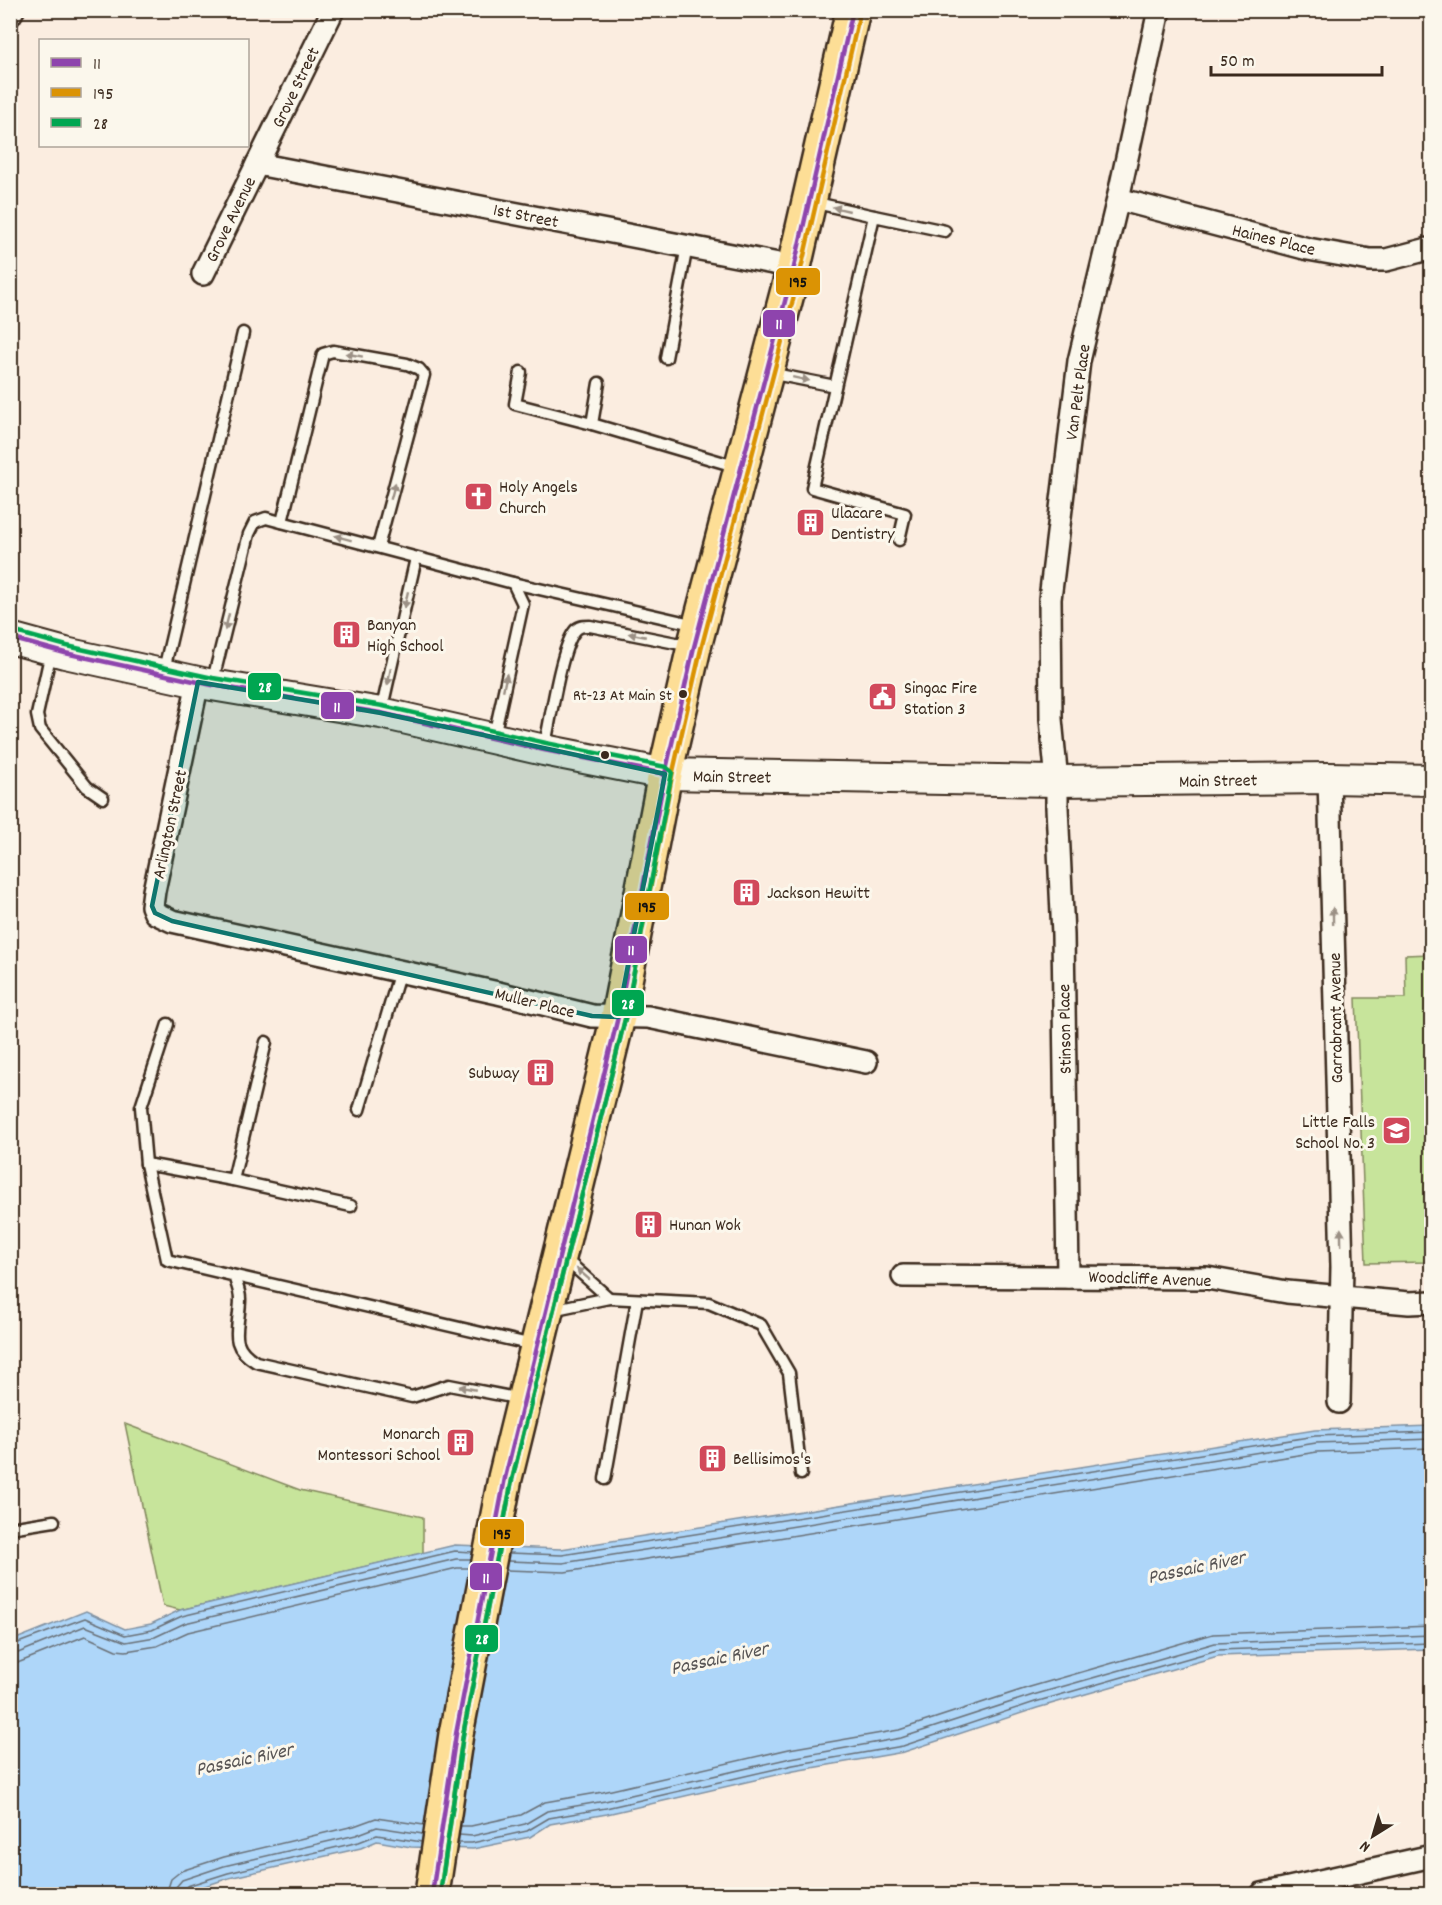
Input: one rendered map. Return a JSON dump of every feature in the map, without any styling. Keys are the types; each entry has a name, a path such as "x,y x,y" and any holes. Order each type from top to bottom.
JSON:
{"main road":[{"path":"432,1894 456,1734 505,1478 618,1017 665,774 697,636 794,267 853,10"},
{"name":"Main Street","path":"10,638 205,683 381,713 544,750 665,774 1058,781 1329,778 1431,780"}],"street":[{"path":"10,15 13,10"},
{"name":"Grove Street","path":"257,164 333,10"},
{"name":"Van Pelt Place","path":"1058,781 1051,719 1050,599 1079,361 1118,198 1159,10"},
{"name":"1st Street","path":"257,164 794,267"},
{"name":"Grove Avenue","path":"203,274 257,164"},
{"name":"Haines Place","path":"1118,198 1308,249 1370,261 1386,260 1431,248"},
{"name":"Arlington Street","path":"205,683 152,906 156,913 172,921 206,928"},
{"name":"Garrabrant Avenue","path":"1329,778 1341,1296 1339,1402"},
{"name":"Stinson Place","path":"1058,781 1057,807 1063,935 1068,1276"},
{"name":"Muller Place","path":"206,928 592,1016 648,1017 866,1062"},
{"name":"Woodcliffe Avenue","path":"903,1276 1208,1278 1287,1292 1409,1303 1431,1302"},
{"path":"1262,1894 1431,1856"}],"lane":[{"path":"809,202 945,231"},
{"path":"874,216 812,488 905,514 899,540"},
{"path":"666,358 687,246"},
{"path":"163,674 243,333"},
{"path":"282,522 323,354 333,351 407,364 419,369 424,375 378,548"},
{"path":"521,372 515,404 741,468"},
{"path":"766,372 835,386"},
{"path":"592,424 599,383"},
{"path":"205,683 249,534 255,522 266,518 513,583 697,636"},
{"path":"381,713 416,558"},
{"path":"493,739 523,604 513,583"},
{"path":"544,750 565,653 573,633 580,627 697,636"},
{"path":"51,649 37,715 40,729 87,788 103,798"},
{"path":"359,1110 400,971"},
{"path":"168,1023 141,1107 146,1164 167,1260 537,1346"},
{"path":"233,1180 266,1042"},
{"path":"146,1164 351,1206"},
{"path":"559,1253 609,1298"},
{"path":"234,1276 240,1297 236,1335 238,1346 244,1355 256,1362 412,1397 449,1385 524,1400"},
{"path":"545,1311 609,1298 709,1303 761,1325 789,1373 801,1474"},
{"path":"605,1479 637,1300"},
{"path":"10,1528 54,1521"}],"highlighted area":[{"path":"198,682 381,713 665,774 618,1017 592,1016 172,921 155,913 152,906"}],"green space":[{"name":"Little Falls School No. 3","path":"1431,954 1431,1262 1366,1263 1356,998 1406,998 1405,955"},
{"path":"125,1424 300,1490 423,1517 423,1553 180,1610 163,1606"}],"water":[{"name":"Passaic River","path":"1431,1426 1431,1649 1218,1656 1037,1708 904,1752 794,1771 607,1814 550,1824 530,1837 473,1849 411,1847 377,1841 361,1848 229,1878 181,1894 11,1894 11,1641 86,1611 125,1629 151,1624 180,1610 455,1545 561,1549 1315,1430"}],"transit line":[{"name":"11","path":"432,1894 456,1734 505,1478 618,1017 665,774 694,647 794,267 853,10"},
{"name":"195","path":"440,1894 463,1735 512,1480 625,1019 672,776 701,649 801,269 860,12"},
{"name":"28","path":"12,631 67,646 213,678 383,706 546,743 666,767 672,772 625,1019 512,1480 463,1735 440,1894"},
{"name":"11","path":"10,638 65,653 212,685 381,713 544,750 665,774"}],"place":[{"name":"Holy Angels Church","path":"478,496"},
{"name":"Ulacare Dentistry","path":"810,522"},
{"name":"Banyan High School","path":"346,634"},
{"name":"Rt-23 At Main St","path":"683,694"},
{"name":"Singac Fire Station 3","path":"883,697"},
{"name":"Jackson Hewitt","path":"746,892"},
{"name":"Subway","path":"540,1072"},
{"name":"Little Falls School No. 3","path":"1396,1131"},
{"name":"Hunan Wok","path":"648,1224"},
{"name":"Monarch Montessori School","path":"461,1443"},
{"name":"Bellisimos's","path":"712,1458"}]}
